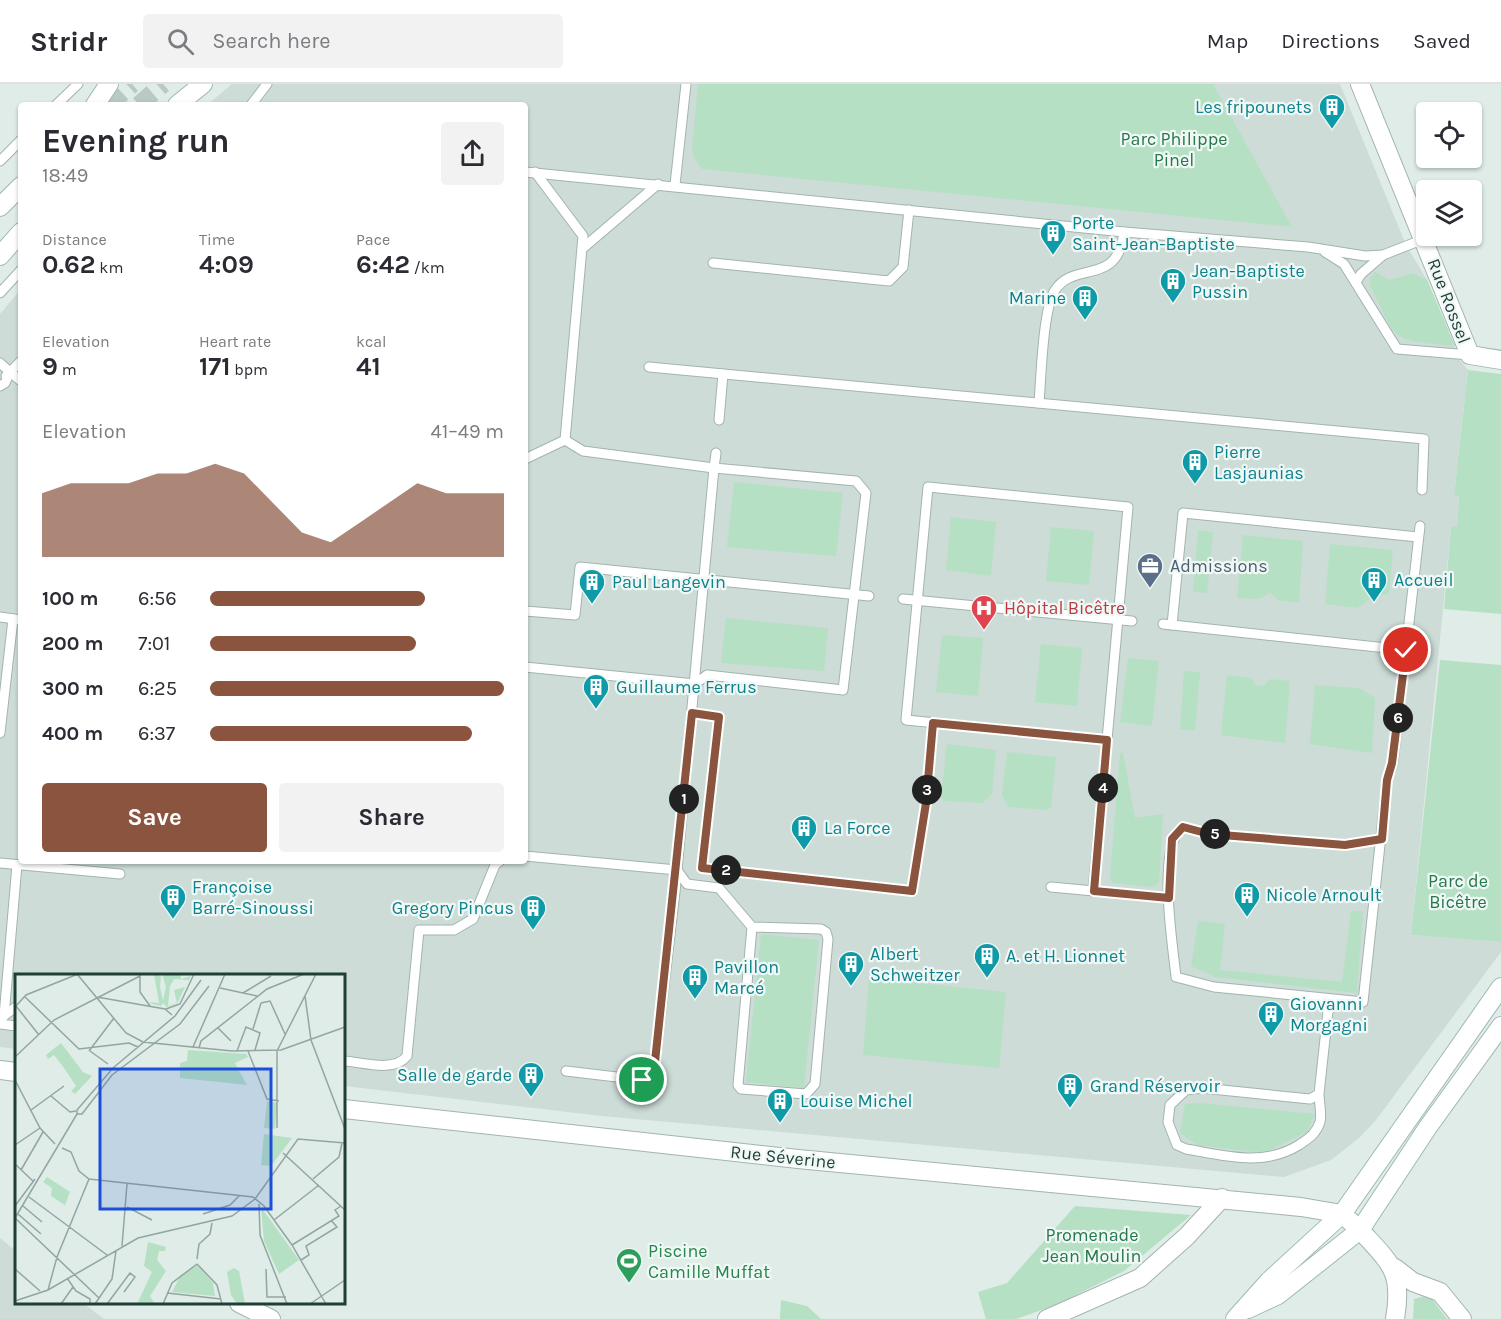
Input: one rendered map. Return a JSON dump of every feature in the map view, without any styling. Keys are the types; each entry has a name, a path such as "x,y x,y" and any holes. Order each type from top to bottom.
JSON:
{"street":[{"path":"97,102 110,84"},
{"path":"181,102 203,84"},
{"name":"Rue Rossel","path":"1360,84 1416,218"},
{"path":"0,207 18,189"},
{"path":"0,256 18,235"},
{"name":"Rue Rossel","path":"1428,246 1470,355 1501,360"},
{"path":"1239,1315 1269,1281 1342,1214 1501,987"},
{"path":"1239,1315 1278,1295 1360,1230 1428,1127 1501,1026"},
{"path":"0,1070 15,1072"},
{"name":"Rue Séverine","path":"345,1109 798,1159 1222,1198 1342,1214"},
{"path":"1047,1319 1140,1278 1188,1236 1222,1198"},
{"path":"1342,1214 1395,1268 1413,1282 1440,1292 1462,1319"},
{"path":"1395,1268 1398,1302 1395,1319"},
{"path":"237,1319 238,1304"},
{"path":"240,1304 271,1319"}],"lane":[{"path":"59,102 78,84"},
{"path":"253,102 267,84"},
{"path":"675,185 686,84"},
{"path":"0,161 18,143"},
{"path":"530,172 1124,232 1320,249 1365,256 1383,255 1416,242"},
{"path":"530,172 582,231 583,248 565,440"},
{"path":"583,248 658,184"},
{"path":"713,263 889,281 903,267 909,210"},
{"path":"1039,403 1049,306 1056,288 1075,276 1106,267 1116,258 1124,232"},
{"path":"1320,249 1344,264 1397,349 1470,355"},
{"path":"1356,282 1361,274 1383,255"},
{"path":"0,293 18,273"},
{"path":"0,363 18,379"},
{"path":"0,383 18,364"},
{"path":"649,367 1424,439 1422,490"},
{"path":"719,420 723,374"},
{"path":"528,458 565,440"},
{"path":"528,667 695,684 707,675 843,690 866,493 862,485 856,481 714,468 583,451 565,440"},
{"path":"566,1071 642,1080 651,1077 654,1071 677,870 716,453"},
{"path":"1094,891 1128,507 928,487 906,720 1107,740"},
{"path":"1418,537 1183,513 1167,624 1424,652"},
{"path":"1382,839 1345,845 1209,834 1183,827 1172,839 1169,898 1176,976 1214,987 1363,1002 1382,839 1387,780 1392,763 1420,526"},
{"path":"528,611 575,615 580,567 869,596"},
{"path":"903,599 1132,621"},
{"path":"0,617 17,619 0,733"},
{"path":"692,713 719,717 702,868 912,891 926,803 933,723"},
{"path":"528,856 677,870 687,884 719,888 752,927 738,1085 741,1089 806,1094 815,1084 828,939 826,932 821,929 752,927"},
{"path":"0,864 120,874"},
{"path":"345,1061 394,1065 406,1056 419,930 454,930 473,919 497,864"},
{"path":"1,1019 17,865"},
{"path":"1051,887 1169,898"},
{"path":"1319,1094 1310,1099 1202,1088 1186,1090 1170,1105 1168,1122 1177,1145 1186,1149 1250,1159 1270,1158 1314,1136 1321,1120 1319,1094 1328,1011 1338,1000"},
{"path":"1,1019 15,1008"},
{"path":"1,1019 15,1026"}],"shaded area":[{"name":"Hôpital Bicêtre","path":"232,84 1340,84 1406,245 1427,280 1455,346 1456,355 1468,370 1454,494 1459,495 1457,527 1451,527 1411,935 1501,942 1501,952 1376,1120 1359,1138 1331,1160 1284,1177 602,1116 345,1086 345,974 15,974 15,1049 0,1047 0,314 18,293 18,864 528,864 528,102 211,102"},
{"path":"0,1238 15,1250 15,1304 84,1304 104,1319 0,1319"}],"green space":[{"name":"Parc Philippe Pinel","path":"698,84 1213,84 1292,227 702,169 694,158 692,149"},
{"path":"1375,272 1389,280 1413,273 1427,280 1455,346 1418,342 1399,335 1386,318 1370,285 1370,278"},
{"path":"1468,370 1501,374 1501,614 1444,609 1451,527 1457,527 1459,496 1454,495"},
{"path":"734,482 843,493 836,556 727,547"},
{"path":"951,517 996,522 991,576 946,570"},
{"path":"1051,527 1094,531 1089,585 1046,581"},
{"path":"1198,530 1213,532 1207,593 1193,592"},
{"path":"1243,535 1303,541 1299,603 1278,600 1270,593 1259,599 1237,598"},
{"path":"1330,544 1393,550 1389,594 1373,597 1357,608 1325,604"},
{"path":"726,618 828,628 824,671 721,663"},
{"path":"942,635 983,638 978,696 936,692"},
{"path":"1041,644 1082,648 1077,706 1035,702"},
{"path":"1128,658 1159,661 1152,726 1120,722"},
{"name":"Parc de Bicêtre","path":"1440,660 1501,665 1501,942 1411,935"},
{"path":"1184,671 1200,672 1195,731 1180,729"},
{"path":"1227,675 1251,678 1256,685 1263,686 1270,679 1290,681 1285,743 1221,735"},
{"path":"1315,685 1359,688 1375,698 1372,753 1310,744"},
{"path":"947,744 996,750 992,794 982,803 944,801 941,797"},
{"path":"1007,752 1056,757 1051,807 1047,810 1008,807 1002,795"},
{"path":"1120,753 1123,753 1135,818 1163,814 1159,882 1153,887 1112,883 1110,876"},
{"path":"1351,911 1363,911 1357,993 1215,977 1191,966 1198,921 1225,924 1220,970 1342,982"},
{"path":"761,934 819,940 804,1088 746,1082"},
{"path":"869,978 1006,992 999,1068 863,1055"},
{"path":"1200,1103 1315,1114 1307,1132 1264,1153 1197,1145 1180,1133 1185,1104"},
{"name":"Promenade Jean Moulin","path":"1075,1206 1191,1215 1124,1271 1056,1305 1016,1319 986,1319 978,1292 1007,1283"},
{"path":"1429,1295 1447,1319 1413,1319 1414,1299"},
{"path":"781,1300 807,1306 821,1319 780,1319"}],"tunnel":[{"path":"112,102 132,84"},
{"path":"142,102 163,84"}],"place":[{"name":"Les fripounets","path":"1332,130"},
{"name":"Porte Saint-Jean-Baptiste","path":"1053,256"},
{"name":"Jean-Baptiste Pussin","path":"1173,304"},
{"name":"Marine","path":"1085,321"},
{"name":"Pierre Lasjaunias","path":"1195,485"},
{"name":"Admissions","path":"1150,589"},
{"name":"Accueil","path":"1374,603"},
{"name":"Paul Langevin","path":"592,605"},
{"name":"Hôpital Bicêtre","path":"984,631"},
{"name":"Guillaume Ferrus","path":"596,710"},
{"name":"La Force","path":"804,851"},
{"name":"Nicole Arnoult","path":"1247,918"},
{"name":"Françoise Barré-Sinoussi","path":"173,920"},
{"name":"Gregory Pincus","path":"533,931"},
{"name":"A. et H. Lionnet","path":"987,979"},
{"name":"Albert Schweitzer","path":"851,987"},
{"name":"Pavillon Marcé","path":"695,1000"},
{"name":"Giovanni Morgagni","path":"1271,1037"},
{"name":"Salle de garde","path":"531,1098"},
{"name":"Grand Réservoir","path":"1070,1109"},
{"name":"Louise Michel","path":"780,1124"},
{"name":"Piscine Camille Muffat","path":"629,1284"}],"route":[{"path":"642,1080 651,1077 654,1071 675,892 692,713 719,717 702,868 912,891 926,803 933,723 1107,740 1094,891 1169,898 1172,839 1183,827 1192,827 1209,834 1345,845 1382,839 1387,780 1392,763 1406,650"}]}
